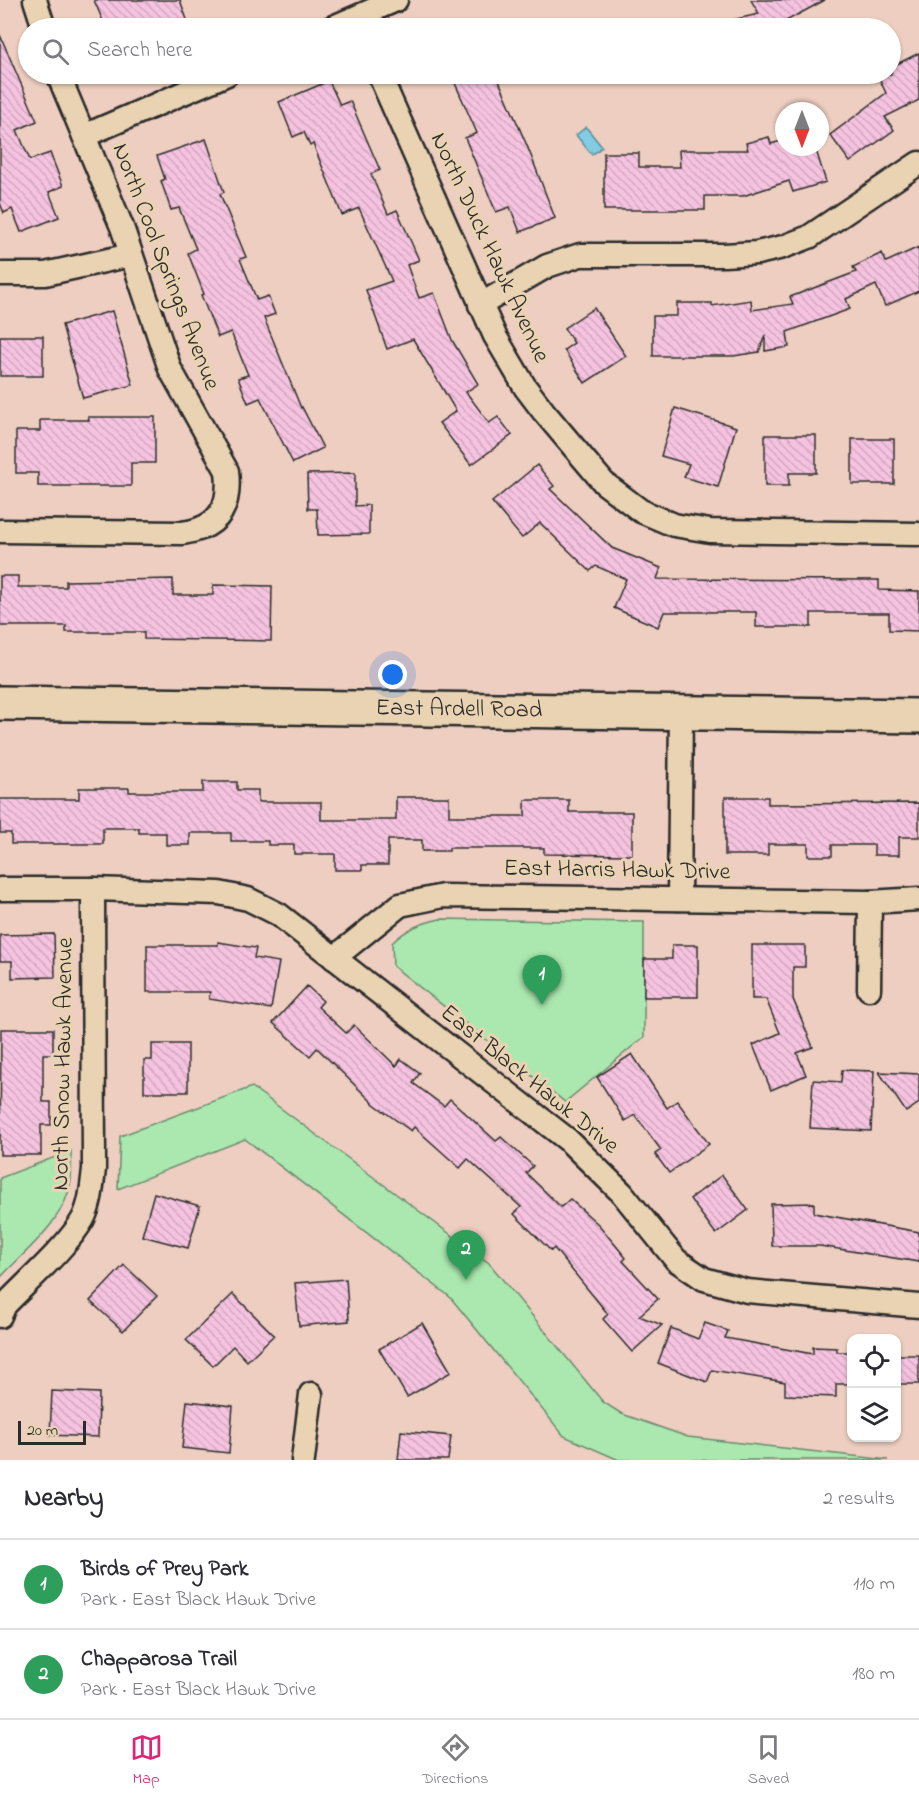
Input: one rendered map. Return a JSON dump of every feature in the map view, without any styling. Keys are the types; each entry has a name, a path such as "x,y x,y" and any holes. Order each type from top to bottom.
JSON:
{"street":[{"path":"35,0 41,18"},
{"path":"354,15 396,0"},
{"name":"North Cool Springs Avenue","path":"0,531 195,531 210,524 221,512 229,490 227,471 170,369 122,227 62,84"},
{"path":"84,136 204,84"},
{"name":"North Duck Hawk Avenue","path":"383,84 480,305 508,360 543,412 604,483 641,511 674,525 710,531 919,534"},
{"path":"480,305 547,266 580,255 724,255 757,253 783,247 809,237 919,163"},
{"path":"0,274 45,274 131,255"},
{"name":"East Ardell Road","path":"0,703 919,716"},
{"path":"679,899 681,712"},
{"name":"East Black Hawk Drive","path":"0,889 219,893 248,899 278,914 568,1140 622,1192 676,1260 704,1279 747,1291 919,1306"},
{"name":"North Snow Hawk Avenue","path":"0,1316 5,1305 70,1237 84,1217 91,1193 93,1169 93,889"},
{"name":"East Harris Hawk Drive","path":"334,958 400,905 443,896 870,902 919,899"},
{"path":"869,989 870,902"},
{"path":"303,1460 311,1394"}],"green space":[{"path":"440,919 644,922 644,1037 565,1102 393,966 392,943 414,927"},
{"path":"252,1087 489,1263 603,1402 622,1414 688,1437 888,1460 619,1460 564,1436 450,1297 245,1139 118,1189 120,1136"},
{"path":"71,1151 71,1180 68,1195 61,1208 43,1234 0,1278 0,1178"}],"water":[{"path":"586,127 602,147 592,155 576,135"}],"building":[{"path":"94,0 180,0 186,18 102,18"},
{"path":"751,0 825,0 792,18 741,18 759,14"},
{"path":"0,35 18,77 18,84 21,84 37,121 17,130 30,160 50,153 63,186 49,192 59,217 21,232 12,209 4,213 0,203"},
{"path":"919,53 919,100 885,117 894,130 850,162 830,135 886,93 882,84 901,84 901,62"},
{"path":"322,84 330,84 340,105 350,101 380,170 371,174 388,214 397,210 419,260 407,265 419,298 434,293 452,340 478,384 466,392 489,423 498,417 512,435 471,465 439,423 456,411 413,339 387,349 366,290 392,281 359,208 342,215 313,144 310,146 304,132 293,137 279,102"},
{"path":"455,84 500,84 555,218 520,232 510,207 496,212 465,138 477,133"},
{"path":"769,137 771,144 775,143 775,156 818,156 826,182 793,192 789,181 743,196 705,196 705,210 604,210 604,153 639,153 639,167 680,167 679,150 748,150 746,143"},
{"path":"206,139 224,192 220,194 246,257 240,259 257,300 268,296 275,314 264,318 301,408 323,448 293,463 260,398 248,403 238,378 248,375 231,332 218,337 201,295 204,294 188,253 196,249 179,208 171,210 161,181 165,179 157,156"},
{"path":"919,247 919,291 885,306 876,285 846,299 850,309 787,332 789,347 765,351 765,335 759,352 733,356 653,356 653,316 677,316 677,303 712,303 712,306 751,300 752,310 793,304 790,297 856,272 853,267 882,253 886,262"},
{"path":"594,308 626,356 585,383 564,350 574,343 564,328"},
{"path":"112,311 133,385 83,398 62,325"},
{"path":"0,336 43,336 43,376 0,376"},
{"path":"675,408 736,427 718,487 684,477 689,464 661,456"},
{"path":"88,417 155,417 155,463 131,463 131,486 38,486 38,473 16,473 16,431 40,431 40,420 89,420"},
{"path":"765,435 816,435 816,473 789,473 789,486 765,486"},
{"path":"852,439 894,439 894,484 852,484"},
{"path":"537,465 554,486 550,489 612,548 661,568 657,579 879,580 879,590 919,591 919,631 889,630 889,613 811,613 811,627 756,627 756,612 664,612 658,627 614,608 626,579 596,566 590,571 540,523 522,538 492,502"},
{"path":"355,473 355,506 369,505 369,534 318,535 317,509 308,509 307,474"},
{"path":"0,576 18,576 18,587 66,587 66,581 173,579 173,595 213,595 213,585 272,586 271,641 144,639 144,632 66,632 66,626 0,626"},
{"path":"203,782 237,782 237,790 258,790 258,802 321,802 321,820 396,820 396,797 449,797 449,816 525,816 525,800 569,800 569,812 632,812 632,855 544,854 544,848 449,848 449,851 422,851 422,840 388,840 388,865 362,865 362,870 335,870 335,854 294,854 294,845 268,845 268,841 231,841 231,833 190,833 190,845 166,845 166,833 139,833 139,828 103,828 103,844 11,844 11,833 0,833 0,799 79,799 79,788 129,788 129,792 203,792"},
{"path":"725,797 768,797 768,804 919,803 919,837 899,837 899,855 874,855 874,845 832,845 832,856 808,856 808,844 768,844 768,855 725,855"},
{"path":"54,934 55,977 12,978 12,961 0,961 0,935"},
{"path":"218,942 256,948 254,958 279,962 271,1009 209,999 210,992 147,992 147,945 218,945"},
{"path":"672,945 698,945 698,997 644,997 644,959 672,959"},
{"path":"752,945 805,945 805,967 793,967 793,999 813,1047 797,1053 806,1075 771,1090 753,1045 780,1033 766,999 752,999"},
{"path":"307,986 323,1001 318,1007 346,1033 354,1025 396,1066 401,1059 420,1073 413,1083 444,1106 450,1099 496,1141 501,1137 533,1166 526,1173 561,1207 570,1199 599,1225 626,1258 623,1261 658,1299 639,1316 662,1325 632,1352 603,1319 608,1314 554,1248 551,1251 514,1214 521,1207 468,1159 460,1168 414,1127 411,1131 374,1104 317,1048 310,1056 273,1023"},
{"path":"1,1029 53,1029 53,1054 43,1054 43,1102 51,1102 51,1125 41,1125 41,1155 0,1155"},
{"path":"152,1044 188,1044 188,1092 144,1092 144,1060 152,1060"},
{"path":"632,1054 667,1108 677,1101 709,1144 669,1173 655,1154 661,1150 635,1115 625,1121 597,1077"},
{"path":"842,1070 874,1071 871,1131 810,1128 813,1080 841,1082"},
{"path":"879,1072 919,1074 919,1103 906,1112"},
{"path":"722,1175 748,1210 716,1234 690,1199"},
{"path":"154,1193 200,1206 188,1248 142,1236"},
{"path":"814,1203 814,1213 919,1232 919,1262 820,1246 772,1246 771,1204"},
{"path":"124,1265 157,1296 123,1331 90,1301"},
{"path":"346,1279 349,1321 299,1326 295,1283"},
{"path":"233,1294 274,1335 247,1361 233,1346 213,1366 186,1340"},
{"path":"422,1323 451,1372 407,1397 379,1349"},
{"path":"705,1323 728,1331 725,1338 813,1354 813,1347 837,1348 837,1352 847,1352 847,1384 836,1384 836,1397 785,1395 785,1382 712,1370 707,1382 658,1363 671,1328 698,1339"},
{"path":"901,1355 919,1355 919,1384 901,1384"},
{"path":"52,1391 99,1393 98,1437 50,1435"},
{"path":"187,1401 233,1406 229,1453 182,1448"},
{"path":"401,1431 451,1436 448,1460 398,1460"}],"place":[{"name":"Birds of Prey Park","path":"542,1005"},
{"name":"Chapparosa Trail","path":"466,1280"}]}
